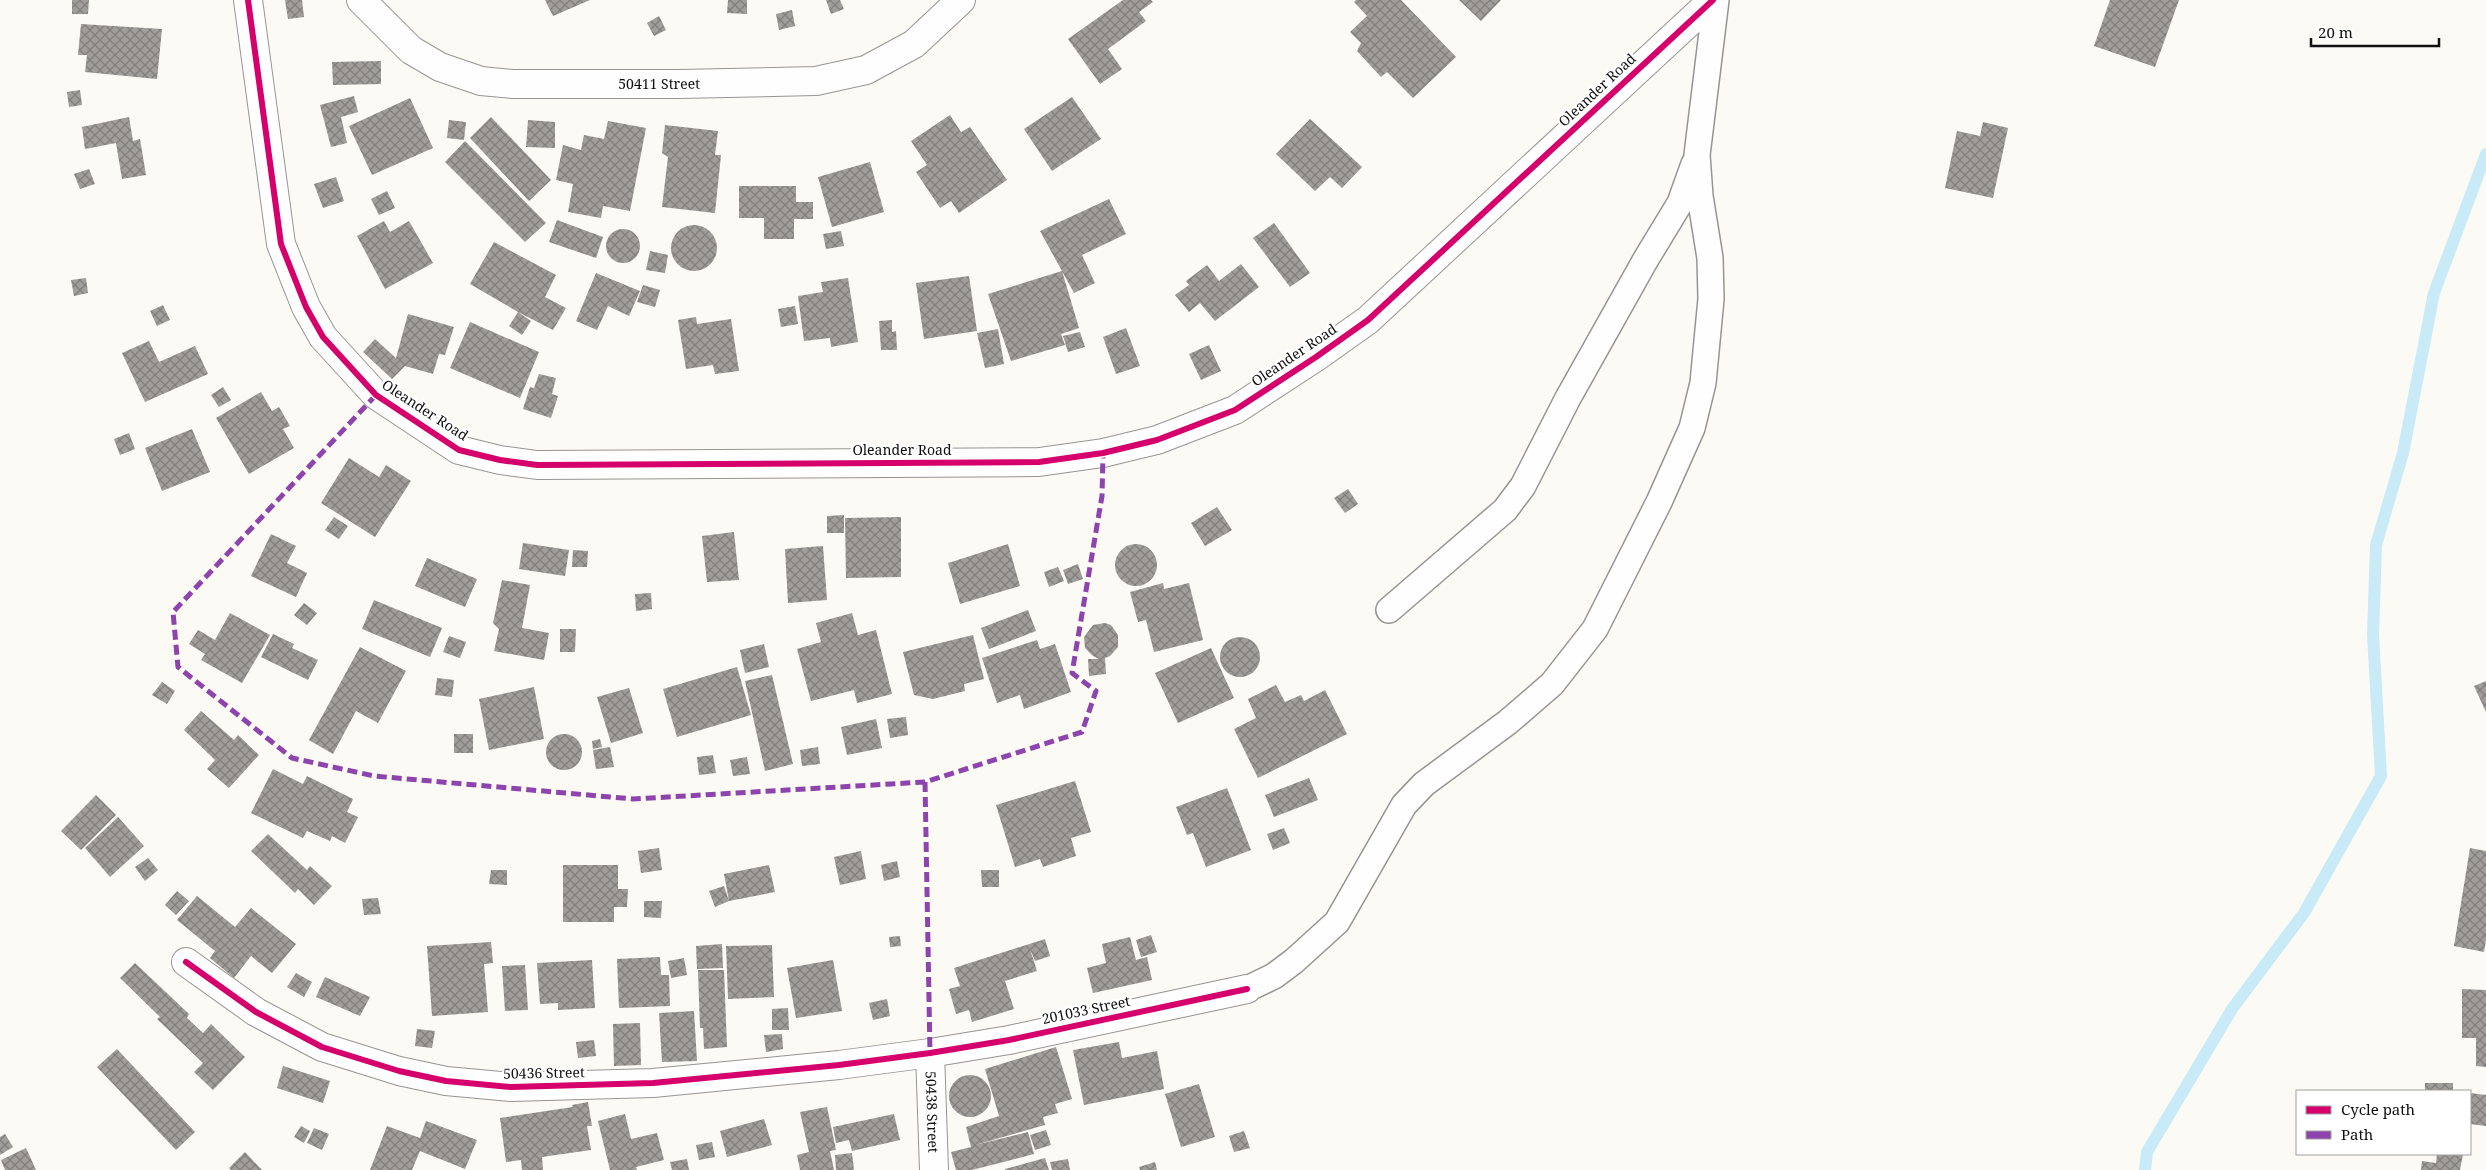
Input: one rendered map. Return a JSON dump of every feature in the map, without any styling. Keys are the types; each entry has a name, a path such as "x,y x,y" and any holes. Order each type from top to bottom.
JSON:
{"street":[{"name":"Oleander Road","path":"248,0 281,244 306,307 323,337 376,395 459,450 500,460 547,464 1039,462 1103,453 1157,440 1235,410 1316,357 1368,320 1714,0"},
{"name":"50411 Street","path":"361,0 411,50 440,67 481,81 513,84 679,84 816,81 866,70 914,44 961,0"},
{"name":"50436 Street","path":"186,962 256,1012 322,1047 399,1071 446,1081 511,1087 653,1083 839,1065 930,1053"},
{"name":"201033 Street","path":"930,1053 1008,1040 1247,990"},
{"name":"50438 Street","path":"930,1053 934,1170"}],"lane":[{"path":"1247,990 1274,976 1294,961 1337,922 1404,805 1440,770 1508,722 1552,684 1595,629 1658,502 1688,436 1704,383 1711,299 1710,258 1700,196 1697,155 1714,0"},
{"path":"1389,610 1505,510 1523,486 1568,398 1646,259 1680,204 1697,155"}],"building":[{"path":"72,0 89,0 88,14 72,14"},
{"path":"285,0 302,0 304,17 288,19"},
{"path":"545,0 590,0 553,16"},
{"path":"728,0 747,0 747,14 727,13"},
{"path":"826,0 840,0 844,9 831,14"},
{"path":"1123,0 1151,0 1153,2 1139,12 1146,21 1108,49 1122,69 1100,84 1068,39"},
{"path":"1356,0 1401,0 1456,57 1413,98 1387,72 1381,77 1357,51 1361,43 1350,32 1367,16 1354,2"},
{"path":"1459,0 1501,0 1481,21"},
{"path":"2110,0 2179,0 2155,67 2094,46"},
{"path":"792,10 795,26 779,30 776,14"},
{"path":"659,16 666,30 654,36 647,23"},
{"path":"81,24 162,29 157,79 85,72 87,55 78,55"},
{"path":"381,61 381,84 333,85 332,62"},
{"path":"80,90 82,105 69,107 67,92"},
{"path":"354,96 358,112 341,117 347,143 331,147 320,105"},
{"path":"1072,97 1101,139 1052,171 1024,129"},
{"path":"410,98 433,148 372,175 349,126"},
{"path":"950,115 961,132 970,127 1007,180 959,213 951,201 940,208 916,172 927,165 911,141"},
{"path":"129,117 133,141 140,139 146,175 122,179 116,143 85,149 82,127"},
{"path":"491,117 551,180 529,201 470,138"},
{"path":"1310,119 1362,167 1342,188 1330,177 1315,191 1276,154"},
{"path":"449,120 466,122 464,140 447,138"},
{"path":"528,120 555,122 555,148 526,147"},
{"path":"608,121 646,128 630,211 603,206 601,218 568,212 573,184 556,180 563,145 581,150 584,135 604,139"},
{"path":"1983,122 2008,128 1993,198 1945,188 1957,131 1980,136"},
{"path":"665,125 718,131 715,155 721,155 715,213 662,207 668,157 662,153"},
{"path":"465,141 546,223 525,242 445,162"},
{"path":"870,162 884,212 832,227 818,177"},
{"path":"89,169 95,184 80,189 74,174"},
{"path":"336,177 344,201 323,208 314,184"},
{"path":"739,186 796,186 796,202 813,202 813,219 794,219 794,239 764,239 764,218 739,218"},
{"path":"387,191 395,208 379,215 371,199"},
{"path":"1109,199 1126,234 1082,255 1095,283 1074,293 1040,231"},
{"path":"557,220 603,237 596,258 549,242"},
{"path":"384,221 390,232 409,221 433,263 385,289 357,236"},
{"path":"1274,223 1310,273 1290,287 1253,238"},
{"path":"694,225 707,229 713,235 717,248 713,261 707,267 694,271 681,267 675,261 671,248 675,235 681,229"},
{"path":"623,229 630,230 635,234 639,239 639,253 635,258 630,262 623,263 616,262 611,258 607,253 606,246 607,239 611,234 616,230"},
{"path":"841,231 844,246 826,249 823,234"},
{"path":"494,242 556,275 545,297 566,308 553,330 470,284"},
{"path":"650,251 668,255 665,273 646,270"},
{"path":"1241,264 1259,287 1215,321 1200,303 1189,312 1175,295 1189,285 1186,281 1207,265 1219,281"},
{"path":"1062,271 1079,328 1061,334 1065,345 1011,361 988,294"},
{"path":"596,273 640,291 629,316 608,306 597,330 576,321"},
{"path":"969,276 977,331 924,339 916,283"},
{"path":"86,278 88,293 74,296 71,280"},
{"path":"848,278 858,342 831,347 830,338 804,341 798,296 823,292 821,282"},
{"path":"643,285 660,290 655,307 637,302"},
{"path":"163,305 170,320 157,326 150,311"},
{"path":"795,306 798,324 781,327 778,309"},
{"path":"518,312 531,321 522,335 509,326"},
{"path":"408,314 454,327 445,355 439,354 433,374 405,366 392,379 363,352 375,339 396,358"},
{"path":"696,317 697,324 731,319 739,371 715,374 713,365 686,369 678,320"},
{"path":"892,320 892,332 896,331 897,350 881,350 879,321"},
{"path":"470,322 539,352 520,398 450,368"},
{"path":"1126,328 1140,366 1116,374 1103,337"},
{"path":"998,329 1004,364 985,368 977,333"},
{"path":"1080,332 1085,347 1068,352 1063,336"},
{"path":"149,341 159,362 195,346 208,374 145,402 122,353"},
{"path":"1209,345 1221,371 1201,380 1189,354"},
{"path":"539,374 556,378 552,394 558,396 551,418 523,409 530,387 534,388"},
{"path":"223,387 231,400 219,407 211,395"},
{"path":"261,392 272,411 279,407 290,426 283,429 294,448 249,474 216,418"},
{"path":"192,429 210,472 162,491 145,448"},
{"path":"129,433 135,449 120,455 114,439"},
{"path":"349,458 379,477 386,465 411,481 375,537 321,503"},
{"path":"1348,489 1358,504 1345,513 1334,498"},
{"path":"1217,507 1232,530 1205,546 1191,523"},
{"path":"844,515 844,533 827,533 827,516"},
{"path":"334,517 348,526 339,539 325,530"},
{"path":"901,517 901,577 846,578 845,518"},
{"path":"734,532 739,580 707,582 702,536"},
{"path":"271,534 296,546 287,563 307,573 296,597 251,576"},
{"path":"523,543 569,550 565,576 519,569"},
{"path":"1008,544 1020,586 960,604 948,563"},
{"path":"1140,544 1148,547 1154,553 1157,565 1154,577 1148,583 1132,586 1124,583 1118,577 1115,561 1118,553 1124,547"},
{"path":"823,546 827,600 788,603 785,549"},
{"path":"573,550 588,551 587,567 572,567"},
{"path":"427,558 477,579 465,607 415,586"},
{"path":"1078,564 1083,579 1068,584 1063,570"},
{"path":"1058,567 1064,581 1049,587 1044,572"},
{"path":"502,580 530,585 522,628 549,633 544,660 494,651 499,629 493,623"},
{"path":"1163,583 1164,589 1189,583 1203,640 1154,652 1146,620 1138,622 1130,592"},
{"path":"651,593 652,609 636,611 635,594"},
{"path":"374,600 442,628 430,657 362,629"},
{"path":"304,603 317,613 307,625 294,615"},
{"path":"1028,610 1036,631 989,649 981,628"},
{"path":"230,613 270,635 242,683 201,660 205,654 189,644 198,630 215,640"},
{"path":"852,613 858,635 876,630 892,694 857,703 854,690 811,701 797,649 821,642 816,623"},
{"path":"1105,623 1111,625 1118,635 1118,647 1110,656 1105,658 1106,674 1089,676 1088,659 1099,659 1085,648 1084,637 1093,625"},
{"path":"560,629 576,629 575,652 560,652"},
{"path":"273,634 294,644 292,648 318,660 308,680 261,657"},
{"path":"973,635 984,679 964,684 965,691 933,699 914,695 903,652"},
{"path":"449,636 466,642 460,658 443,652"},
{"path":"1244,637 1251,640 1257,646 1260,657 1259,665 1251,674 1244,677 1236,677 1229,674 1221,665 1220,653 1223,646 1232,638"},
{"path":"1037,640 1040,649 1055,644 1071,692 1024,709 1020,695 997,703 982,658"},
{"path":"764,644 769,667 745,673 740,650"},
{"path":"360,647 406,671 378,723 356,711 333,754 309,740"},
{"path":"1211,648 1234,698 1178,723 1155,673"},
{"path":"737,667 751,715 677,737 663,689"},
{"path":"772,675 793,764 765,771 745,681"},
{"path":"437,678 454,680 452,697 435,695"},
{"path":"2486,681 2486,712 2474,686"},
{"path":"162,682 175,691 167,704 152,695"},
{"path":"1276,685 1285,702 1301,695 1304,701 1325,690 1347,734 1258,778 1234,729 1256,718 1248,699"},
{"path":"534,687 544,739 489,750 479,699"},
{"path":"629,688 643,733 611,743 597,697"},
{"path":"201,711 234,740 238,735 259,755 229,788 207,769 215,760 184,730"},
{"path":"906,717 908,735 890,738 887,719"},
{"path":"876,719 882,748 847,755 841,727"},
{"path":"454,734 473,734 473,753 454,753"},
{"path":"564,734 576,740 582,752 576,764 564,770 552,764 546,752 552,740"},
{"path":"600,739 602,747 593,749 592,741"},
{"path":"610,747 614,767 596,769 593,750"},
{"path":"818,747 820,764 802,766 800,750"},
{"path":"713,755 716,773 699,775 697,757"},
{"path":"747,757 750,774 733,776 730,760"},
{"path":"273,769 303,784 307,776 353,799 347,812 358,817 345,843 332,836 330,841 307,831 303,838 251,813"},
{"path":"1309,778 1318,800 1274,817 1265,795"},
{"path":"1075,781 1091,832 1071,838 1076,856 1043,867 1040,859 1015,867 996,805"},
{"path":"1227,788 1251,850 1206,867 1193,833 1187,835 1176,807"},
{"path":"96,795 116,815 81,850 61,831"},
{"path":"118,817 144,846 110,877 85,848"},
{"path":"1284,828 1290,843 1273,850 1267,834"},
{"path":"268,834 307,870 310,866 332,886 314,905 298,889 295,893 251,851"},
{"path":"659,848 662,870 641,873 638,851"},
{"path":"2470,848 2486,851 2486,940 2484,952 2454,946"},
{"path":"861,851 866,879 840,885 834,857"},
{"path":"148,858 158,870 145,881 135,867"},
{"path":"897,861 900,877 884,881 881,865"},
{"path":"563,865 618,865 618,889 628,889 627,907 614,907 614,922 563,922"},
{"path":"769,865 775,892 729,901 724,874"},
{"path":"491,870 507,870 507,885 489,884"},
{"path":"981,870 999,870 999,887 982,887"},
{"path":"724,886 729,901 715,907 709,891"},
{"path":"177,891 189,901 176,915 165,905"},
{"path":"197,896 235,927 251,908 296,944 272,973 251,956 234,978 210,958 215,951 177,920"},
{"path":"378,898 381,914 364,915 362,899"},
{"path":"644,901 662,901 661,918 644,917"},
{"path":"1151,935 1157,952 1141,957 1136,940"},
{"path":"900,936 901,946 890,947 889,937"},
{"path":"1130,937 1136,960 1147,957 1152,980 1093,993 1087,968 1106,963 1102,944"},
{"path":"1045,939 1050,956 1035,961 1030,949 1037,971 1005,981 1014,1009 972,1022 969,1010 956,1014 949,989 960,986 954,968"},
{"path":"491,942 493,963 484,964 488,1012 432,1016 427,946"},
{"path":"722,944 723,968 697,969 696,946"},
{"path":"772,945 774,997 728,999 726,946"},
{"path":"660,957 661,975 669,975 670,1006 619,1008 617,959"},
{"path":"684,958 687,975 671,978 668,961"},
{"path":"592,960 595,1008 558,1010 558,1003 540,1004 537,963"},
{"path":"833,960 842,1011 796,1018 787,968"},
{"path":"135,963 189,1014 187,1018 203,1033 211,1024 245,1057 213,1090 194,1072 203,1063 157,1019 160,1017 120,978"},
{"path":"525,965 528,1010 505,1011 502,966"},
{"path":"698,970 724,970 727,1047 704,1049 703,1028 700,1028"},
{"path":"296,973 312,982 304,997 287,987"},
{"path":"325,977 370,997 360,1016 316,997"},
{"path":"2462,989 2486,990 2486,1067 2476,1066 2476,1038 2462,1038"},
{"path":"887,999 890,1016 873,1020 869,1003"},
{"path":"788,1008 789,1030 772,1030 772,1009"},
{"path":"694,1011 697,1061 662,1062 659,1013"},
{"path":"640,1023 641,1065 614,1066 613,1024"},
{"path":"417,1029 435,1031 432,1048 415,1046"},
{"path":"782,1034 783,1049 766,1052 764,1035"},
{"path":"594,1040 596,1056 578,1058 576,1042"},
{"path":"1119,1042 1122,1058 1157,1051 1164,1089 1084,1105 1073,1050"},
{"path":"1056,1047 1072,1099 1055,1104 1058,1113 1043,1117 1045,1125 975,1145 1028,1132 1034,1154 972,1170 956,1170 951,1152 971,1147 966,1127 999,1116 985,1069"},
{"path":"117,1049 195,1132 176,1150 97,1067"},
{"path":"283,1066 330,1081 323,1103 277,1088"},
{"path":"970,1075 985,1081 991,1096 985,1111 970,1117 955,1111 949,1096 955,1081"},
{"path":"2425,1083 2453,1083 2453,1090 2425,1090"},
{"path":"1199,1084 1215,1137 1181,1147 1165,1094"},
{"path":"2471,1093 2486,1095 2486,1126 2471,1124"},
{"path":"588,1102 592,1126 587,1126 591,1150 542,1157 543,1170 522,1170 521,1160 506,1162 500,1118 573,1107 572,1105"},
{"path":"827,1107 836,1150 830,1151 834,1170 800,1170 797,1155 809,1152 800,1112"},
{"path":"625,1114 631,1139 657,1133 664,1160 636,1167 637,1170 610,1170 598,1121"},
{"path":"894,1114 900,1140 852,1151 849,1140 836,1143 833,1127"},
{"path":"764,1119 772,1145 727,1157 720,1131"},
{"path":"426,1121 477,1140 465,1169 420,1151 412,1170 370,1170 387,1126 420,1138"},
{"path":"301,1126 310,1131 304,1143 294,1137"},
{"path":"314,1128 329,1134 322,1150 307,1143"},
{"path":"1046,1130 1051,1145 1035,1150 1030,1135"},
{"path":"1244,1131 1250,1148 1234,1152 1229,1136"},
{"path":"5,1134 13,1147 0,1155 0,1137"},
{"path":"712,1142 715,1157 699,1160 696,1145"},
{"path":"26,1148 36,1170 5,1170 1,1160"},
{"path":"245,1152 262,1170 231,1170 229,1168"},
{"path":"852,1153 854,1170 836,1170 835,1155"},
{"path":"2437,1155 2463,1155 2460,1170 2421,1170 2422,1161 2436,1163"},
{"path":"1045,1158 1049,1170 1005,1170 1005,1169"},
{"path":"687,1159 689,1170 672,1170 670,1162"},
{"path":"1068,1159 1070,1170 1052,1170 1050,1162"},
{"path":"1155,1162 1157,1170 1140,1170 1139,1167"}],"waterway":[{"path":"2145,1170 2147,1152 2232,1009 2304,913 2381,776 2373,635 2376,545 2403,453 2434,293 2486,154"}],"marked path":[{"path":"376,395 173,612 178,667 292,758 374,776 633,799 925,782 1082,732 1096,691 1072,673 1102,496 1103,453"},
{"path":"925,782 930,1053"}],"cycle path":[{"path":"248,0 281,244 306,307 323,337 376,395 459,450 500,460 537,465 1039,462 1103,453 1157,440 1235,410 1316,357 1368,320 1713,0"},
{"path":"186,962 256,1012 322,1047 399,1071 446,1081 511,1087 653,1083 839,1065 930,1053 1009,1040 1247,989"}]}
